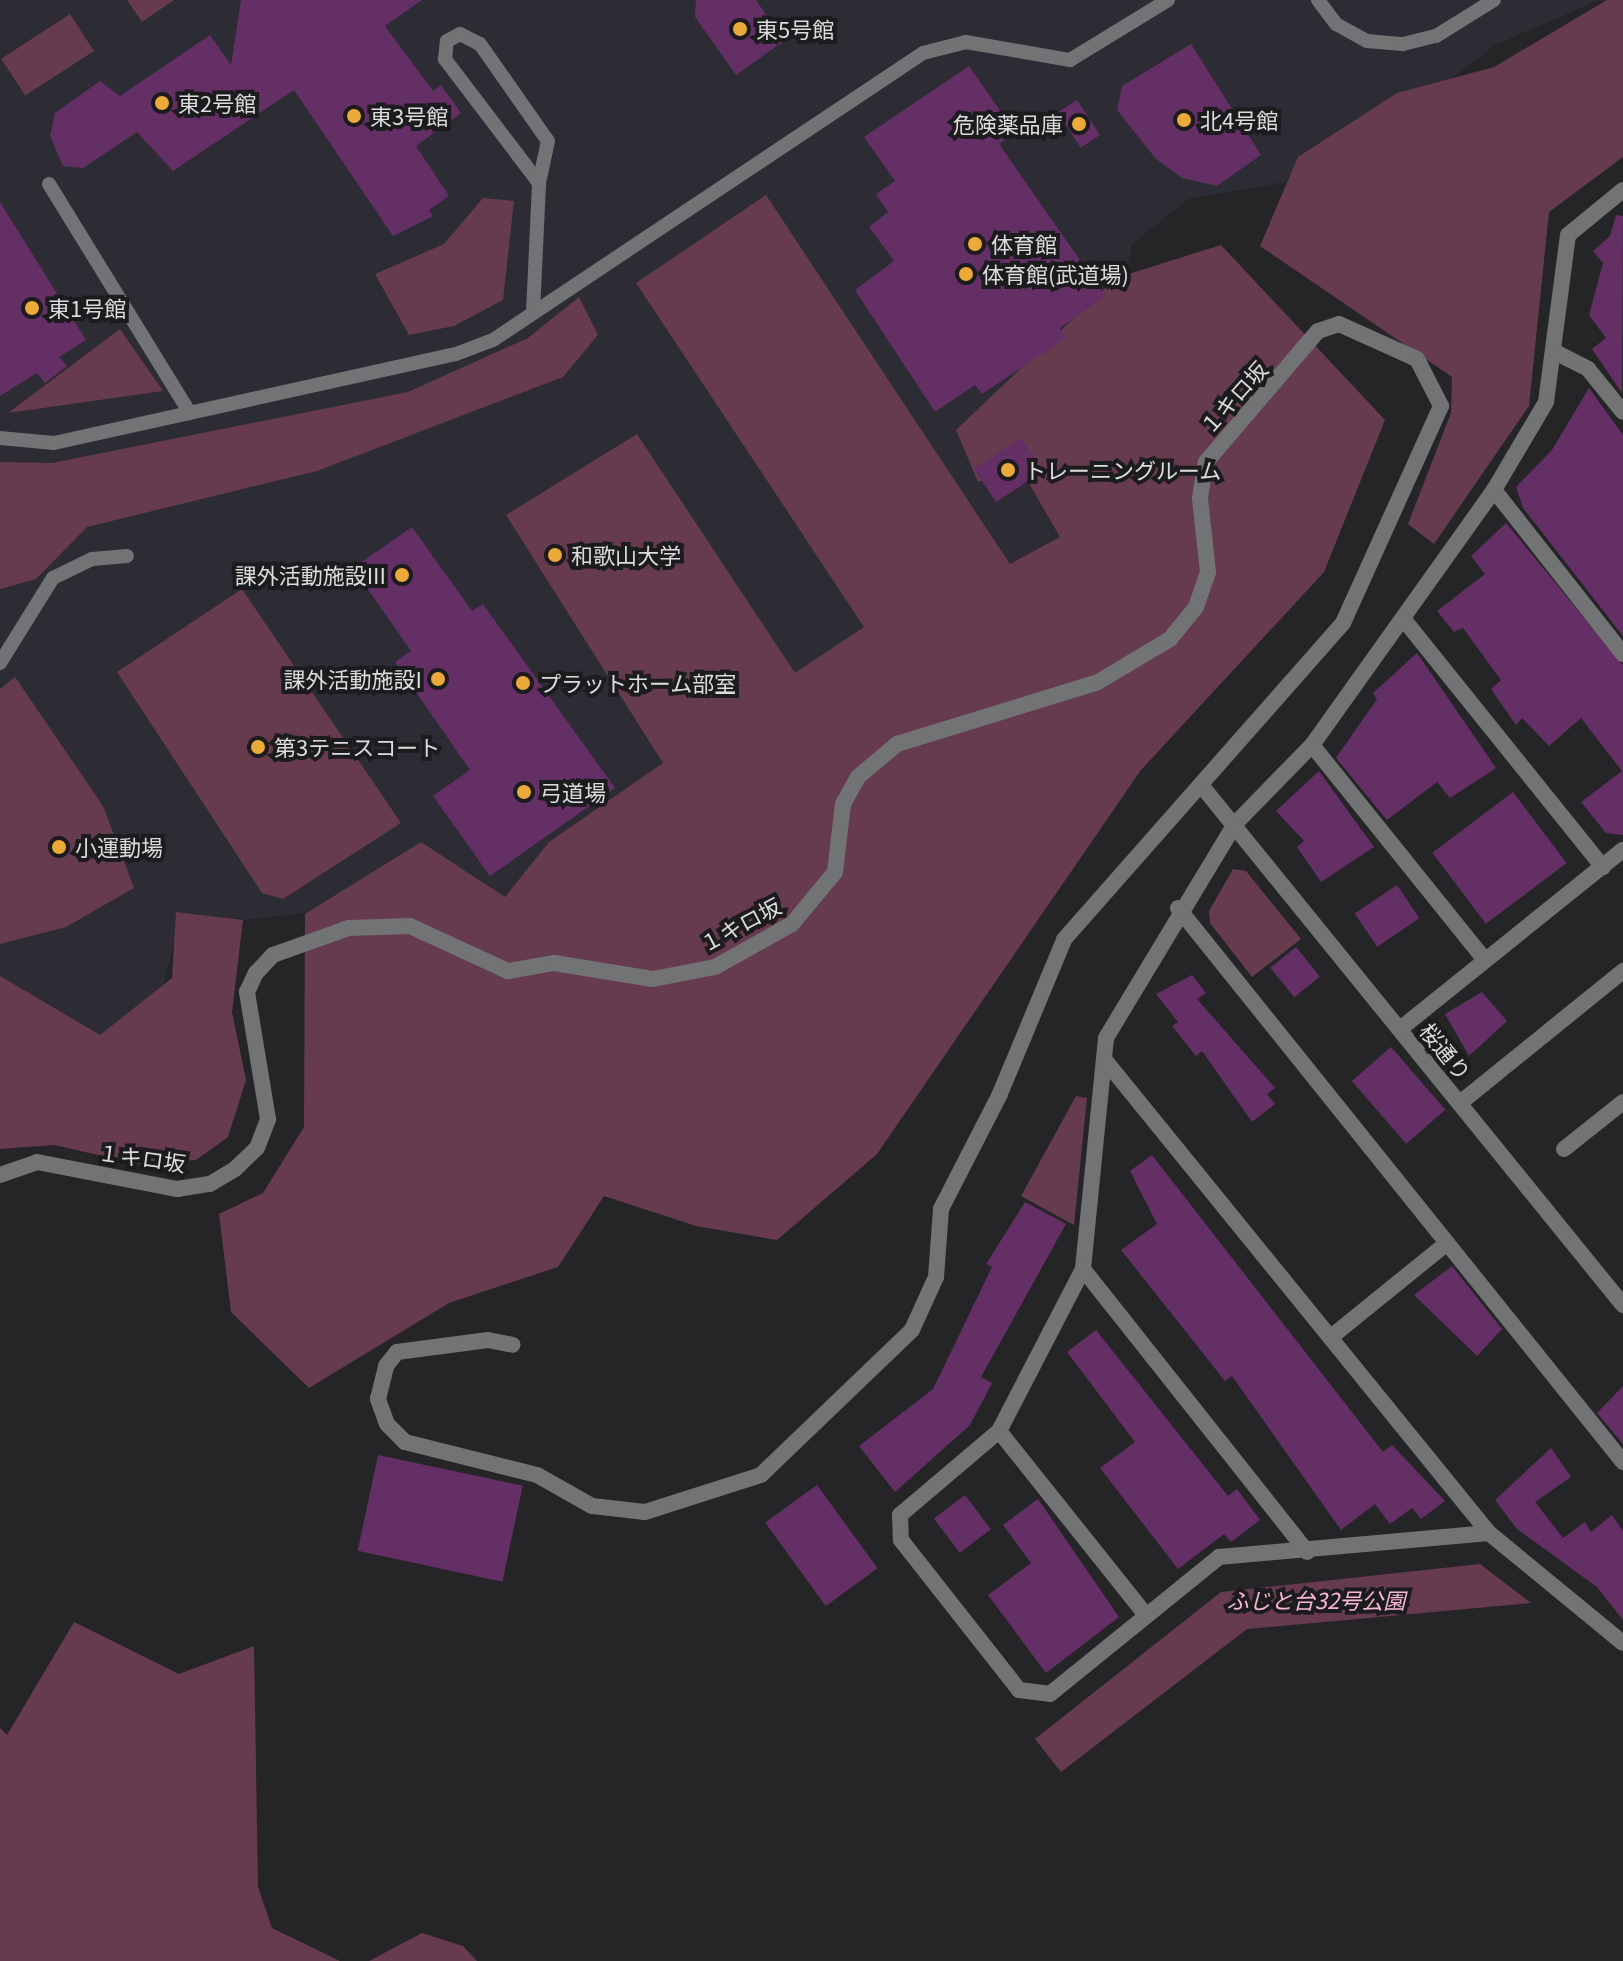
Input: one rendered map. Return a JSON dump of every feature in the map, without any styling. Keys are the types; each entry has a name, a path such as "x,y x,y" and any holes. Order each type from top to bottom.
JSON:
{"street":[{"path":"1489,1533 1307,1552 1219,1557 1050,1694 1019,1690 901,1540 900,1515 999,1431 1083,1269 1106,1038 1178,908 1235,824 1312,745 1405,621 1494,490 1546,402 1557,353 1568,235 1623,190"},
{"name":"１キロ坂","path":"0,1175 37,1162 177,1189 210,1184 235,1169 257,1148 268,1119 247,992 256,973 273,955 349,928 410,926 508,971 554,963 653,979 715,967 792,924 835,872 843,804 858,777 897,744 1098,682 1170,639 1196,607 1208,572 1200,498 1206,462 1227,431 1268,396 1318,331 1339,324 1376,336 1431,375 1441,406 1428,447 1343,623 1064,940 1000,1094 941,1209 936,1277 912,1330 795,1449 761,1475 645,1512 592,1506 537,1475 405,1442 387,1424 378,1399 386,1366 397,1352 488,1340 513,1345"},
{"path":"1557,353 1588,369 1623,412"},
{"path":"1494,490 1623,654"},
{"path":"1405,621 1603,867"},
{"path":"1312,745 1485,960"},
{"name":"桜通り","path":"1201,785 1623,1305"},
{"path":"1400,1029 1623,850"},
{"path":"1178,908 1623,1462"},
{"path":"1460,1103 1623,971"},
{"path":"1104,1059 1489,1533 1623,1643"},
{"path":"1564,1149 1623,1102"},
{"path":"1331,1337 1447,1243"},
{"path":"1083,1269 1307,1552"},
{"path":"999,1431 1146,1615"}],"lane":[{"path":"0,438 54,443 456,354 533,312 923,53 966,42 1070,60 1168,0"},
{"path":"1318,0 1336,24 1367,41 1403,44 1436,36 1494,0"},
{"path":"533,312 539,183 548,141 480,44 460,34 447,41 445,59 539,183"},
{"path":"49,184 190,413"},
{"path":"0,663 53,578 92,559 127,556"}],"shaded area":[{"name":"和歌山大学","path":"0,0 1599,0 1495,45 1324,175 1188,199 1131,245 1106,507 523,921 390,904 243,920 182,913 141,1070 0,1117"}],"green space":[{"path":"127,0 174,0 142,22"},
{"path":"1607,0 1623,0 1623,157 1549,212 1529,406 1434,544 1408,524 1451,413 1452,377 1260,246 1298,157 1397,93 1494,67"},
{"path":"70,14 94,51 25,96 1,59"},
{"path":"766,195 1010,564 1060,537 1019,466 978,482 956,430 1116,278 1221,245 1385,420 1324,572 1141,770 877,1154 777,1240 696,1226 604,1196 558,1267 449,1303 309,1388 231,1312 219,1214 263,1193 304,1127 305,914 421,842 505,897 549,842 663,763 506,515 637,434 795,673 864,627 636,283"},
{"path":"483,198 514,201 503,300 454,326 409,335 375,274 444,244"},
{"path":"579,297 598,335 563,377 317,471 87,527 36,579 0,589 0,462 52,463 408,392 528,338"},
{"path":"120,329 163,391 8,413"},
{"name":"第3テニスコート","path":"242,589 401,823 283,899 262,893 117,672"},
{"name":"小運動場","path":"15,677 103,806 134,888 66,927 0,944 0,689"},
{"path":"1233,869 1246,871 1301,939 1252,977 1210,923 1209,911"},
{"path":"176,912 243,920 232,1012 246,1080 228,1137 196,1160 138,1164 54,1145 0,1149 0,976 100,1035 172,978"},
{"path":"1076,1096 1087,1098 1074,1225 1021,1196"},
{"name":"ふじと台32号公園","path":"1480,1564 1531,1603 1247,1629 1061,1772 1035,1739 1221,1592"},
{"path":"74,1622 179,1674 254,1646 258,1887 272,1928 340,1961 0,1961 0,1728 7,1735"},
{"path":"422,1933 463,1946 477,1961 369,1961"}],"building":[{"path":"241,0 422,0 385,26 433,91 441,85 461,113 416,146 449,196 429,210 433,216 393,236 294,90 173,171 137,132 83,168 63,166 50,136 55,113 100,81 120,96 210,35 231,65"},
{"name":"東5号館","path":"696,0 756,0 784,41 736,75 695,17"},
{"name":"北4号館","path":"1191,44 1261,155 1217,186 1182,178 1156,159 1117,110 1122,86"},
{"name":"体育館","path":"969,66 1015,132 999,144 1105,296 1060,328 1066,338 982,394 975,385 935,412 855,290 894,261 869,227 888,212 876,194 895,181 864,137"},
{"name":"危険薬品庫","path":"1077,100 1100,135 1081,148 1058,113"},
{"name":"東1号館","path":"0,202 86,340 59,357 67,366 45,383 37,373 0,396"},
{"path":"1616,215 1623,216 1622,393 1592,349 1606,338 1589,315 1603,263 1593,251 1610,236"},
{"path":"1589,388 1623,435 1623,636 1523,508 1516,487 1552,450"},
{"name":"トレーニングルーム","path":"1021,438 1043,472 996,502 974,468"},
{"path":"1506,523 1623,665 1623,835 1606,833 1581,802 1622,771 1581,718 1549,746 1522,718 1516,725 1491,689 1501,680 1463,628 1454,632 1437,611 1485,574 1471,556"},
{"path":"412,527 472,611 483,604 615,788 490,876 433,796 470,770 395,662 411,651 353,568"},
{"path":"1417,653 1496,768 1450,798 1437,782 1387,820 1336,758 1377,699 1373,693"},
{"path":"1319,771 1374,847 1321,882 1297,847 1304,841 1276,811"},
{"path":"1513,792 1567,863 1486,924 1432,853"},
{"path":"1397,885 1419,918 1377,947 1355,914"},
{"path":"1296,947 1320,977 1294,997 1270,968"},
{"path":"1192,975 1206,993 1197,999 1275,1088 1267,1094 1275,1104 1252,1122 1202,1051 1196,1056 1172,1026 1178,1022 1156,994"},
{"path":"1482,992 1507,1021 1469,1056 1445,1014"},
{"path":"1391,1047 1445,1110 1406,1144 1352,1081"},
{"path":"1152,1155 1383,1452 1392,1445 1445,1501 1421,1519 1412,1508 1390,1524 1375,1504 1341,1530 1232,1376 1225,1381 1121,1250 1157,1224 1130,1171"},
{"path":"1025,1202 1066,1224 981,1377 992,1383 970,1425 895,1492 859,1446 933,1389 992,1267 986,1264"},
{"path":"1452,1266 1502,1329 1477,1356 1414,1295"},
{"path":"1096,1330 1228,1496 1237,1489 1260,1520 1231,1542 1224,1534 1178,1569 1100,1468 1135,1442 1067,1352"},
{"path":"1623,1386 1623,1444 1597,1413"},
{"path":"1551,1448 1571,1477 1535,1502 1563,1538 1585,1522 1591,1532 1612,1515 1623,1531 1623,1620 1597,1587 1517,1529 1495,1500"},
{"path":"378,1455 523,1486 502,1582 358,1551"},
{"path":"817,1485 878,1568 826,1606 765,1523"},
{"path":"965,1495 991,1529 960,1553 934,1518"},
{"path":"1038,1499 1119,1617 1046,1673 988,1595 1031,1563 1003,1525"}],"place":[{"name":"東5号館","path":"740,29"},
{"name":"東2号館","path":"162,103"},
{"name":"東3号館","path":"354,116"},
{"name":"北4号館","path":"1184,120"},
{"name":"危険薬品庫","path":"1079,124"},
{"name":"体育館","path":"975,244"},
{"name":"体育館(武道場)","path":"966,274"},
{"name":"東1号館","path":"32,308"},
{"name":"トレーニングルーム","path":"1008,470"},
{"name":"和歌山大学","path":"555,555"},
{"name":"課外活動施設III","path":"402,575"},
{"name":"課外活動施設I","path":"438,679"},
{"name":"プラットホーム部室","path":"523,683"},
{"name":"第3テニスコート","path":"258,747"},
{"name":"弓道場","path":"524,792"},
{"name":"小運動場","path":"59,847"}]}
